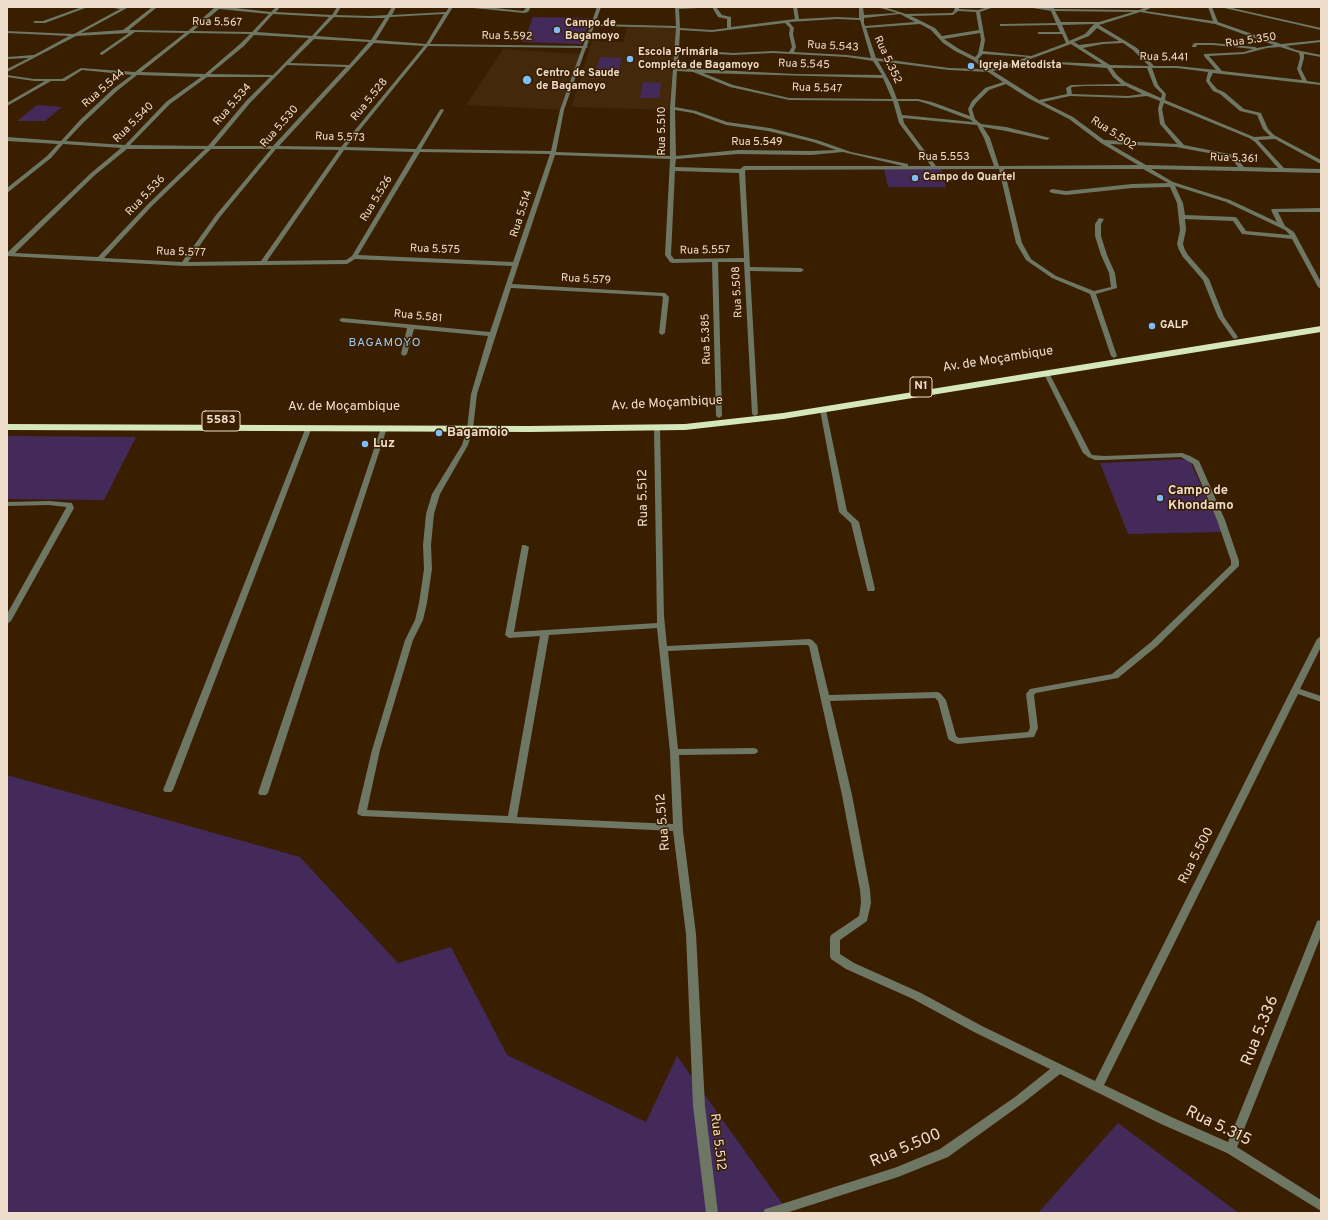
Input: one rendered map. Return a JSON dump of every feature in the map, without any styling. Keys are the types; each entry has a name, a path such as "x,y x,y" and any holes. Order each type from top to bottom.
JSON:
{"highway":[{"name":"Av. de Moçambique","path":"7,420 515,425 656,421 755,414 1321,323"},
{"name":"Av. de Moçambique","path":"515,425 529,430 657,428 763,419 1321,329"},
{"name":"Av. de Moçambique","path":"7,427 384,428 470,425"}],"street":[{"path":"35,24 86,7"},
{"path":"109,7 126,7"},
{"path":"7,71 126,7"},
{"path":"136,7 195,7"},
{"path":"125,31 154,7"},
{"path":"211,7 272,13 333,16 387,16 447,13"},
{"name":"Rua 5.544","path":"7,191 50,157 62,142 101,102 218,7"},
{"name":"Rua 5.540","path":"8,255 93,174 126,147 168,103 205,76 254,33 278,7"},
{"name":"Rua 5.534","path":"209,148 248,102 313,37 333,16 339,7"},
{"name":"Rua 5.530","path":"184,264 218,216 286,134 373,41 387,16 394,7"},
{"name":"Rua 5.528","path":"262,264 342,149 427,45 451,7"},
{"path":"472,7 524,12 529,7"},
{"name":"Rua 5.514","path":"512,820 362,813 376,750 409,640 418,620 423,603 428,569 427,545 430,514 436,494 461,453 470,425 474,394 492,334 553,153 562,110 586,47 599,7"},
{"path":"677,8 698,7"},
{"path":"714,7 720,16 729,18 729,29"},
{"path":"795,7 798,20"},
{"name":"Rua 5.352","path":"861,7 861,18 874,59 885,77 902,123 935,168"},
{"name":"Rua 5.502","path":"879,7 904,14 933,29 941,38 957,50 975,59 989,71 1071,118 1103,142 1146,167 1171,184 1228,201 1287,229 1321,287"},
{"path":"593,25 678,28 706,31 798,20 861,18 904,14 949,14 955,13 957,9 978,11 992,7"},
{"path":"1029,7 1139,11 1216,23 1281,46 1321,56"},
{"path":"1002,25 1058,23 1098,24 1150,7"},
{"path":"1210,7 1216,23"},
{"path":"1222,7 1321,30"},
{"name":"Rua 5.510","path":"668,255 672,169 672,108 678,28 677,8"},
{"path":"1052,8 1062,33 1069,43 1108,66 1120,81 1148,95 1254,138 1274,138"},
{"path":"975,59 980,55 984,37 978,11"},
{"path":"786,21 792,28 791,34 794,47 791,53"},
{"path":"863,26 920,23"},
{"path":"1098,24 1146,58 1151,67 1156,86 1164,94 1164,101 1160,109 1163,124 1182,146"},
{"path":"989,71 1006,67 1069,43 1087,35 1098,24"},
{"path":"14,33 28,28"},
{"name":"Rua 5.567","path":"7,32 73,35 125,31 254,33 427,45"},
{"path":"102,54 134,31"},
{"path":"941,38 982,31"},
{"path":"1039,33 1062,33"},
{"name":"Rua 5.350","path":"1206,55 1244,53 1259,49 1321,41"},
{"path":"1078,47 1103,43 1125,42"},
{"path":"1206,55 1193,45 1212,44 1259,49"},
{"name":"Rua 5.592","path":"427,45 586,47"},
{"name":"Rua 5.543","path":"676,50 732,54 791,53 847,56 949,69 989,71"},
{"path":"981,52 1032,57"},
{"path":"1301,52 1302,58 1299,69 1305,82"},
{"name":"Rua 5.350","path":"1206,55 1220,72"},
{"path":"7,58 36,56"},
{"name":"Rua 5.441","path":"1006,67 1058,63 1108,66 1177,67 1321,84"},
{"path":"285,64 349,66"},
{"path":"7,76 34,80 65,80 81,69 154,75 273,76"},
{"name":"Rua 5.545","path":"675,69 811,76 885,77"},
{"name":"Rua 5.547","path":"694,71 732,86 793,100 894,98 918,100 930,102 973,119"},
{"path":"1211,71 1208,79 1214,90 1222,94 1242,110 1260,114 1266,129 1274,138 1321,162"},
{"path":"7,105 50,80"},
{"path":"1006,82 992,86 974,102 970,109 973,119 979,125 987,138 999,168 1019,243 1029,260 1054,277 1093,294 1114,288 1115,284 1098,236 1098,224 1102,219"},
{"path":"1070,95 1068,88 1071,86 1127,85"},
{"path":"1039,101 1070,95 1128,97 1148,95"},
{"path":"672,108 694,112 726,123 768,129 807,139 842,151 919,168"},
{"name":"Rua 5.526","path":"354,257 442,110"},
{"path":"900,116 1006,129 1047,138"},
{"path":"1254,138 1283,170"},
{"name":"Rua 5.573","path":"7,139 126,147 418,150 553,153 672,158"},
{"path":"1103,142 1182,146 1232,156 1243,170"},
{"name":"Rua 5.536","path":"99,260 150,205 209,148"},
{"name":"Rua 5.549","path":"672,158 738,152 811,153 842,151"},
{"name":"Rua 5.553","path":"672,169 742,170 1146,167"},
{"name":"Rua 5.361","path":"1146,167 1321,171"},
{"name":"Rua 5.508","path":"742,170 755,414"},
{"path":"1052,191 1066,193 1171,184 1180,203 1183,230 1180,244 1182,250 1185,256 1206,279 1221,317 1235,337"},
{"path":"1282,226 1274,210 1321,210"},
{"path":"1182,216 1236,219 1244,233 1293,237"},
{"name":"Rua 5.577","path":"8,255 184,264 343,263 354,257"},
{"name":"Rua 5.557","path":"668,255 672,261 746,260"},
{"name":"Rua 5.575","path":"354,257 516,264"},
{"name":"Rua 5.385","path":"715,261 719,416"},
{"path":"747,269 801,270"},
{"name":"Rua 5.579","path":"508,286 663,294 666,297 662,333"},
{"path":"1093,294 1114,356"},
{"name":"Rua 5.581","path":"342,320 492,334"},
{"path":"404,354 411,326"},
{"path":"663,649 809,642 813,645 825,698 937,695 942,700 952,738 958,741 1031,735 1034,728 1030,694 1033,691 1115,676 1154,644 1235,566 1235,561 1221,520 1196,463 1188,457 1182,455 1104,458 1095,458 1090,456 1087,453 1047,374"},
{"path":"823,410 843,512 855,522 871,589"},
{"path":"168,790 309,427"},
{"path":"263,793 384,428"},
{"name":"Rua 5.512","path":"657,428 661,625 674,752 678,828 691,938 699,1106 712,1213"},
{"path":"7,504 69,505 70,508 7,620"},
{"path":"525,547 509,635 661,625"},
{"path":"545,633 512,820 678,828"},
{"name":"Rua 5.500","path":"1098,1086 1321,639"},
{"path":"1295,690 1321,699"},
{"name":"Rua 5.315","path":"825,698 847,795 865,890 866,903 864,918 834,938 835,956 850,966 917,996 978,1028 1165,1120 1230,1149 1321,1206"},
{"path":"674,752 754,751"},
{"name":"Rua 5.336","path":"1230,1149 1321,924"},
{"name":"Rua 5.500","path":"769,1213 898,1172 944,1153 1014,1104 1060,1068"}],"shaded area":[{"name":"Campo de Bagamoyo","path":"533,17 590,18 582,44 523,42"},
{"path":"627,27 676,28 669,110 571,107 592,41 623,42"},
{"name":"Centro de Saude de Bagamoyo","path":"503,49 580,54 562,110 466,105"},
{"path":"600,57 622,58 618,72 596,72"},
{"path":"643,82 661,83 659,98 640,98"},
{"path":"37,105 62,107 45,121 17,121"},
{"name":"Campo do Quartel","path":"884,169 941,169 946,187 888,187"},
{"path":"7,436 136,437 104,500 7,499"},
{"name":"Campo de Khondamo","path":"1189,459 1223,532 1128,534 1100,463"},
{"path":"7,775 300,857 398,963 451,947 507,1055 646,1122 677,1056 789,1213 7,1213"},
{"path":"1118,1123 1239,1213 1038,1213"}],"place":[{"name":"Campo de Bagamoyo","path":"557,30"},
{"name":"Escola Primária Completa de Bagamoyo","path":"630,59"},
{"name":"Igreja Metodista","path":"971,66"},
{"name":"Centro de Saude de Bagamoyo","path":"527,80"},
{"name":"Campo do Quartel","path":"915,178"},
{"name":"GALP","path":"1152,326"},
{"name":"Bagamoio","path":"439,433"},
{"name":"Luz","path":"365,444"},
{"name":"Campo de Khondamo","path":"1160,498"}],"district":[{"name":"BAGAMOYO","path":"385,344"}]}
